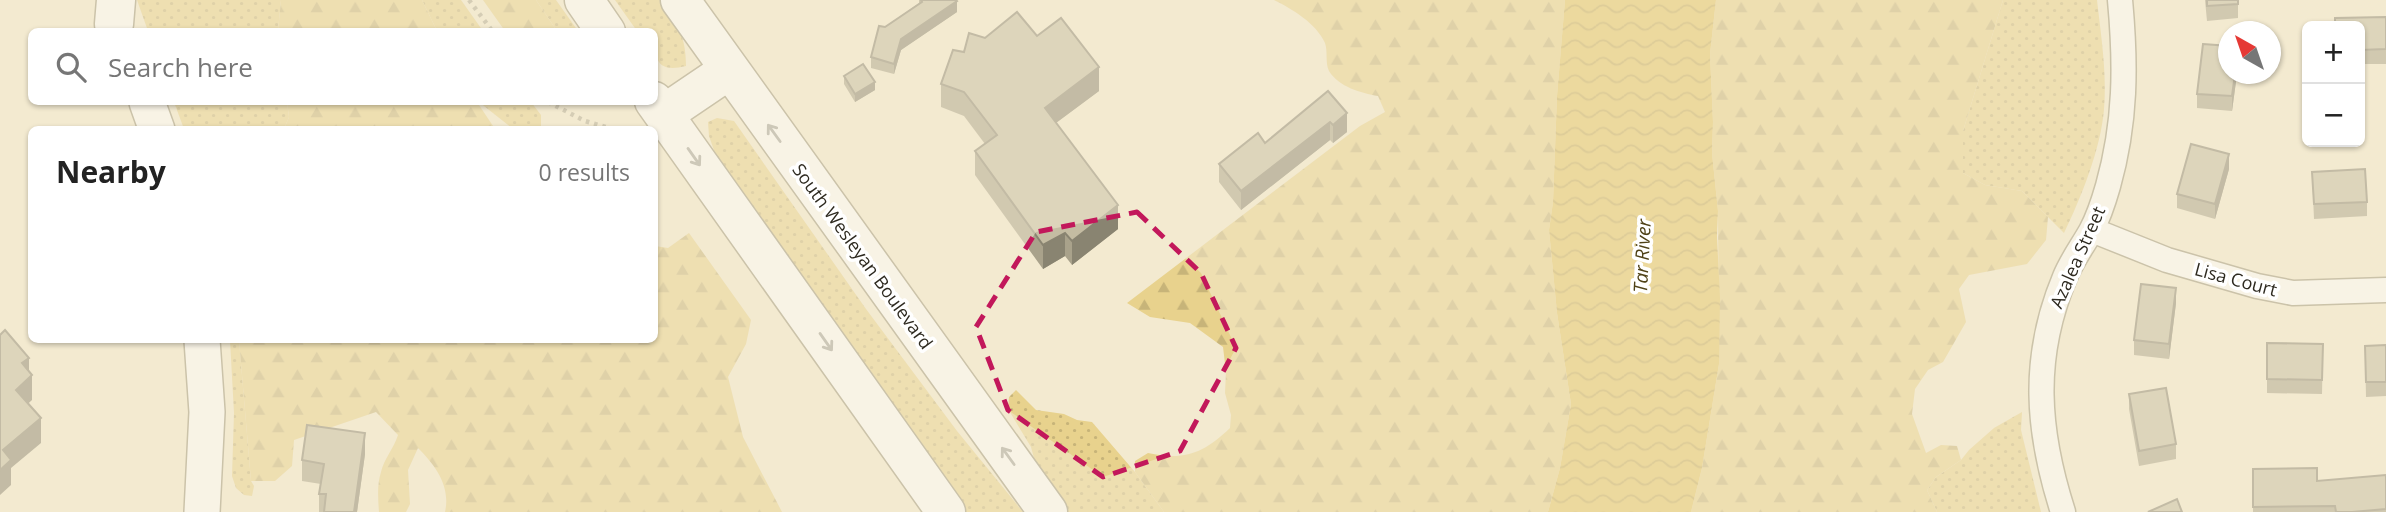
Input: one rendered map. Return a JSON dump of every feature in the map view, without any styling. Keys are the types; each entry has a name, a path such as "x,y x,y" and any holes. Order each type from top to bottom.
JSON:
{"highway":[{"path":"584,0 603,28"},
{"name":"South Wesleyan Boulevard","path":"680,0 1048,512"},
{"path":"729,70 659,108 946,512"}],"main road":[{"path":"148,105 156,126"},
{"path":"202,343 207,412 202,512"}],"street":[{"name":"Azalea Street","path":"2063,512 2044,440 2040,382 2043,353 2064,280 2076,253 2092,230 2107,187 2118,140 2124,98 2120,0"},
{"name":"Lisa Court","path":"2092,230 2167,260 2257,286 2293,293 2386,290"}],"path":[{"path":"469,0 490,28"},
{"path":"554,105 585,121 602,126"}],"highlighted area":[{"path":"1137,212 1201,273 1236,348 1180,451 1103,477 1008,410 976,327 1036,232"}],"green space":[{"path":"137,0 281,0 278,28 147,28"},
{"path":"281,0 422,0 436,28 278,28"},
{"path":"422,0 461,0 481,28 436,28"},
{"path":"483,0 536,0 555,28 503,28"},
{"path":"536,0 556,0 576,28 555,28"},
{"path":"615,0 661,0 680,31 686,66 668,67 658,61 658,28 635,28"},
{"path":"1274,0 1565,0 1549,230 1557,313 1571,404 1560,468 1548,512 1164,512 1135,472 1135,461 1148,453 1183,455 1211,444 1230,428 1231,415 1225,393 1223,347 1190,323 1150,317 1127,303 1360,126 1385,112 1378,96 1351,88 1333,77 1328,68 1325,43 1316,29 1303,17"},
{"path":"1716,0 2003,0 1963,131 1963,173 1985,185 2022,191 2048,217 2046,240 2027,264 1969,275 1959,289 1966,322 1943,362 1928,370 1915,389 1912,414 1926,453 1941,445 1957,446 1961,460 1936,477 1927,490 1937,512 1691,512 1702,468 1719,364 1718,211 1712,153 1710,54"},
{"path":"2003,0 2097,0 2105,81 2102,124 2089,172 2064,233 2022,191 1985,185 1963,173 1963,131"},
{"path":"175,105 287,105 289,117 285,126 183,126"},
{"path":"287,105 479,105 493,126 285,126 289,117"},
{"path":"483,105 533,105 541,115 541,126 509,126"},
{"path":"717,118 734,121 866,309 957,431 1023,512 965,512 723,176 709,136 708,122"},
{"path":"689,233 751,320 746,344 728,377 743,437 782,512 445,512 444,485 418,448 408,470 410,504 406,512 379,512 380,477 398,435 376,412 294,440 292,466 275,481 251,481 239,343 658,343 658,246 668,248"},
{"path":"230,343 239,343 251,481 254,486 252,496 244,495 236,488 232,476 234,413"},
{"path":"1016,390 1036,410 1092,422 1135,472 1164,512 1066,512 1038,473 1031,447 1008,409 1009,397"},
{"path":"2022,412 2021,430 2041,512 1937,512 1927,490 1936,477 1961,460 1994,428"}],"water":[{"name":"Tar River","path":"1565,0 1716,0 1710,54 1712,153 1718,211 1719,364 1702,468 1691,512 1548,512 1560,468 1571,404 1557,313 1549,230"}],"building":[{"path":"921,0 957,1 901,39 894,64 871,57 879,26 885,27 922,2"},
{"path":"2207,0 2238,0 2238,4 2207,6"},
{"path":"1017,12 1037,36 1061,18 1099,67 1045,108 1118,205 1072,241 1065,233 1043,245 975,151 997,135 964,92 941,84 953,50 964,52 969,33 985,38"},
{"path":"2386,17 2386,49 2365,50 2365,21 2335,21 2335,18"},
{"path":"2203,44 2218,45 2218,84 2234,84 2232,96 2197,94"},
{"path":"863,64 875,82 855,94 844,76"},
{"path":"1328,91 1347,113 1333,125 1330,122 1241,191 1219,164 1258,133 1265,143"},
{"path":"2191,144 2229,154 2215,204 2177,194"},
{"path":"2365,169 2367,202 2314,204 2312,172"},
{"path":"2141,284 2176,288 2169,344 2134,340"},
{"path":"5,330 29,358 22,363 32,375 16,390 41,418 3,450 11,460 0,470 0,335"},
{"path":"2267,343 2323,344 2322,380 2267,379"},
{"path":"2386,345 2386,382 2366,382 2365,346"},
{"path":"2166,388 2176,444 2139,451 2129,394"},
{"path":"307,425 365,433 354,512 324,512 326,494 319,494 324,464 302,460"},
{"path":"2317,468 2317,481 2386,475 2386,509 2336,512 2335,506 2253,507 2253,469"},
{"path":"2177,499 2182,512 2148,512"}]}
